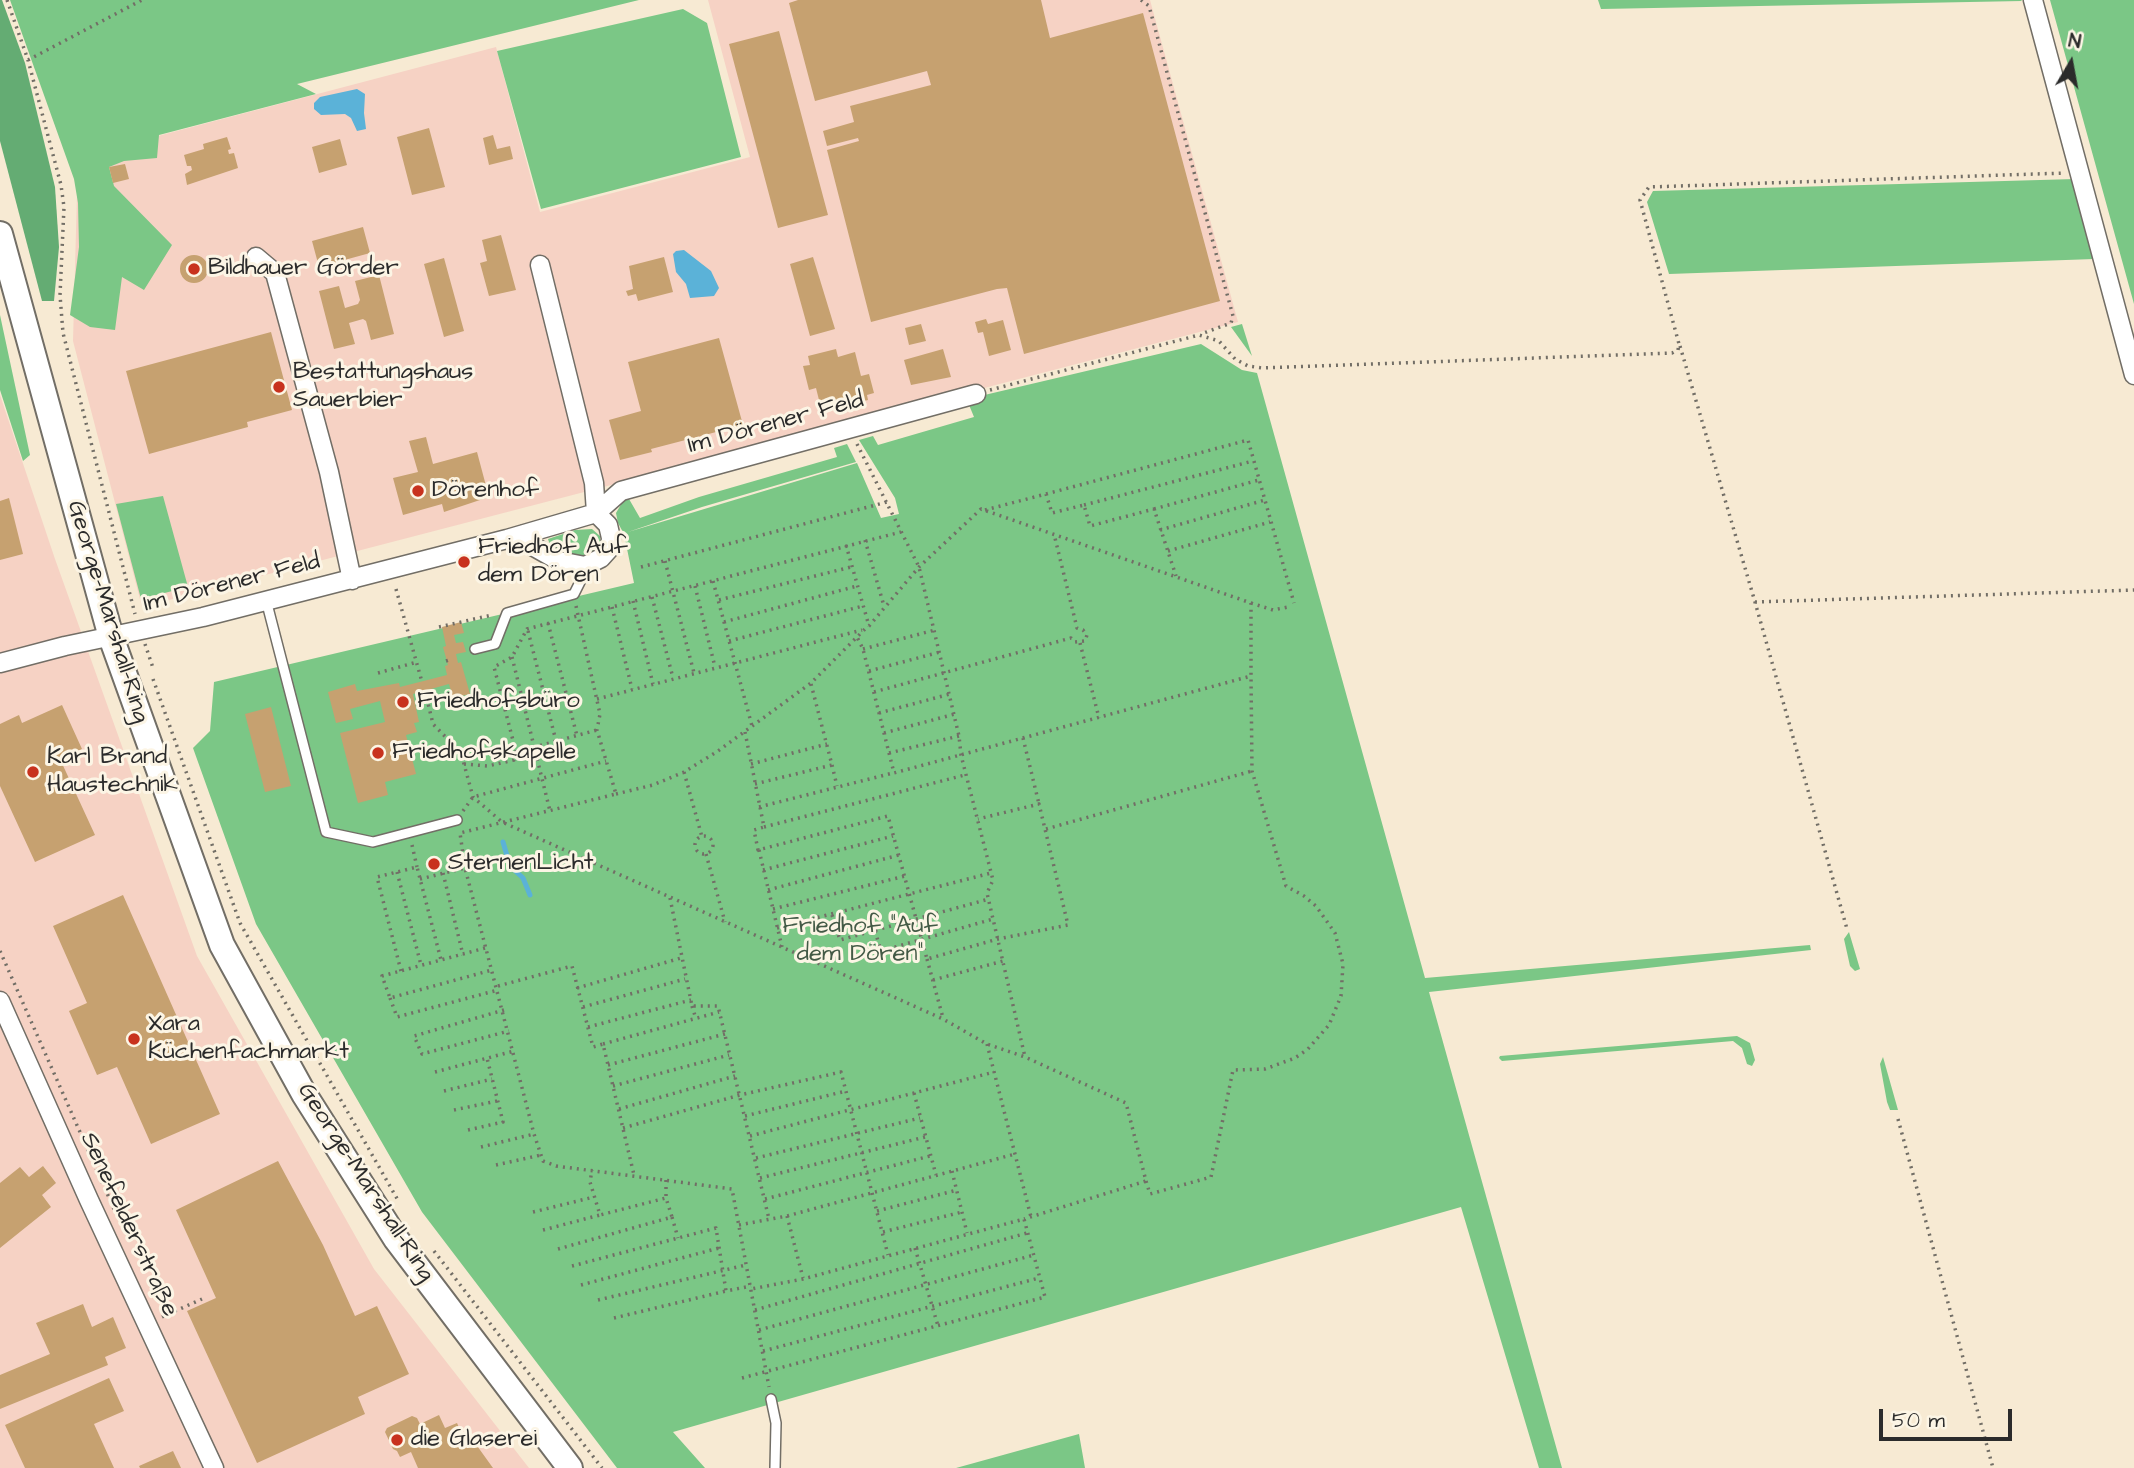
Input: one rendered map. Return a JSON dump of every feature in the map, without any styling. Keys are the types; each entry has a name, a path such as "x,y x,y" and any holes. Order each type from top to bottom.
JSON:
{"main road":[{"name":"George-Marshall-Ring","path":"0,234 111,637 222,944 298,1083 396,1239 570,1468"}],"street":[{"path":"2033,0 2134,375"},
{"name":"Im Dörener Feld","path":"256,257 275,273 329,472 352,580"},
{"path":"524,534 527,543 559,561 586,566 601,558 610,548 608,525 596,513 594,483 540,265"},
{"name":"Im Dörener Feld","path":"0,663 352,580 524,534 596,513 621,491 976,394"},
{"name":"Senefelderstraße","path":"0,1001 83,1188 214,1468"}],"lane":[{"path":"475,649 495,645 507,613 573,594 583,576"},
{"path":"266,600 326,832 373,842 457,820"},
{"path":"771,1399 776,1423 775,1468"}],"path":[{"path":"7,0 28,60 61,185 64,207 60,295 62,333 133,607"},
{"path":"28,60 142,0"},
{"path":"976,394 1199,335 1231,323 1233,316 1149,6 1141,0"},
{"path":"1847,929 1640,200 1649,187 2081,173"},
{"path":"1199,335 1219,341 1235,359 1248,366 1262,368 1672,353 1678,350 1679,344"},
{"path":"849,430 919,567 960,736 961,755 993,880 987,893 1025,1057"},
{"path":"767,1372 732,1189 556,1166 543,1161 486,948 460,833 653,785 684,772 745,732 811,683 867,628 919,567 981,509 1248,440 1294,603"},
{"path":"1046,494 1052,513 1253,461"},
{"path":"1084,505 1090,526 1259,480"},
{"path":"1160,530 1265,500"},
{"path":"641,567 887,502"},
{"path":"1154,509 1175,576"},
{"path":"985,510 1251,603 1273,610 1288,607"},
{"path":"1168,551 1271,522"},
{"path":"464,764 488,766 514,760 516,752 494,667 512,657 527,629 901,532"},
{"path":"1054,534 1077,628"},
{"path":"866,540 884,607"},
{"path":"846,545 867,628"},
{"path":"665,561 694,673"},
{"path":"719,600 851,567"},
{"path":"713,581 752,726"},
{"path":"695,586 715,667"},
{"path":"724,622 857,586"},
{"path":"396,589 422,682"},
{"path":"1755,603 2134,590"},
{"path":"652,597 673,678"},
{"path":"633,601 653,684"},
{"path":"425,691 433,724 461,753 473,797 502,822 943,1019 987,1044 1025,1057 1126,1103 1150,1194 1212,1177 1233,1070 1265,1069 1295,1058 1308,1049 1329,1025 1341,996 1343,964 1335,933 1317,906 1286,886 1252,771 1251,603"},
{"path":"729,641 863,606"},
{"path":"612,607 632,689"},
{"path":"439,627 507,613"},
{"path":"578,615 600,714 597,730 616,794"},
{"path":"548,623 577,736"},
{"path":"597,699 867,628"},
{"path":"1071,638 1072,632 1077,628"},
{"path":"1077,628 1087,635 1085,641 1080,643"},
{"path":"527,629 556,741"},
{"path":"863,649 935,630"},
{"path":"140,631 153,668"},
{"path":"857,637 869,671 894,773"},
{"path":"874,692 1071,638 1080,643 1099,718"},
{"path":"869,671 940,652"},
{"path":"512,657 550,811"},
{"path":"446,661 452,659"},
{"path":"377,673 417,663"},
{"path":"760,807 1251,676"},
{"path":"153,680 240,923 402,1208"},
{"path":"811,683 837,787"},
{"path":"879,713 950,694"},
{"path":"884,733 955,714"},
{"path":"516,752 597,730"},
{"path":"745,732 764,827"},
{"path":"889,753 960,736"},
{"path":"927,959 998,939 1068,925 1023,737"},
{"path":"751,764 827,744"},
{"path":"473,797 606,761"},
{"path":"755,785 832,765"},
{"path":"1046,830 1252,771"},
{"path":"684,772 702,836"},
{"path":"782,947 754,830 966,775"},
{"path":"978,819 1039,804"},
{"path":"758,850 888,816 943,1019"},
{"path":"409,832 441,960"},
{"path":"702,836 713,843 710,852 706,854"},
{"path":"702,836 695,843 695,847 702,854 706,854"},
{"path":"763,870 894,836"},
{"path":"706,854 725,922"},
{"path":"768,890 899,855"},
{"path":"401,971 377,877 417,867"},
{"path":"420,879 466,868"},
{"path":"397,872 421,966"},
{"path":"443,873 463,955"},
{"path":"777,928 910,896 991,873"},
{"path":"772,909 905,876"},
{"path":"670,897 685,978 696,1019"},
{"path":"832,915 839,940 989,899"},
{"path":"875,930 881,951 993,919"},
{"path":"486,948 382,976 397,1017 572,966 593,1047 720,1012"},
{"path":"0,951 118,1216"},
{"path":"577,988 681,958"},
{"path":"933,980 1003,961"},
{"path":"390,998 492,970"},
{"path":"583,1007 685,978"},
{"path":"588,1027 691,1003 718,1006 769,1219"},
{"path":"504,1010 414,1036 422,1054 509,1031"},
{"path":"608,1065 725,1034"},
{"path":"603,1044 634,1175"},
{"path":"987,1044 1031,1217"},
{"path":"435,1072 514,1051"},
{"path":"613,1086 730,1055"},
{"path":"468,1129 503,1122 487,1058"},
{"path":"623,1128 740,1095 841,1072 888,1255"},
{"path":"750,1136 994,1072"},
{"path":"619,1109 735,1076"},
{"path":"444,1091 492,1079"},
{"path":"745,1115 846,1090"},
{"path":"914,1093 936,1175"},
{"path":"454,1110 497,1101"},
{"path":"755,1158 920,1118"},
{"path":"1898,1118 1993,1468"},
{"path":"481,1147 534,1134"},
{"path":"760,1178 925,1137"},
{"path":"739,1225 787,1216 1015,1154"},
{"path":"496,1165 541,1155"},
{"path":"765,1199 930,1156"},
{"path":"592,1170 590,1182 600,1215"},
{"path":"952,1171 967,1234"},
{"path":"666,1180 664,1190 678,1238"},
{"path":"614,1318 726,1292 803,1279 1031,1217 1146,1181"},
{"path":"877,1210 957,1190"},
{"path":"533,1212 594,1197"},
{"path":"543,1230 666,1198"},
{"path":"883,1233 962,1212"},
{"path":"787,1216 803,1279"},
{"path":"558,1249 672,1217"},
{"path":"742,1378 1045,1297 1024,1219"},
{"path":"572,1266 716,1228 726,1292"},
{"path":"755,1310 1027,1233"},
{"path":"426,1241 602,1468"},
{"path":"581,1285 719,1248"},
{"path":"915,1248 938,1325"},
{"path":"759,1330 1034,1255"},
{"path":"598,1300 747,1265"},
{"path":"763,1351 1039,1278"},
{"path":"162,1317 202,1299"}],"shaded area":[{"path":"708,0 1150,0 1238,322 142,607 73,341 78,157 496,47 540,212 750,157"},
{"path":"0,395 55,559 197,956 374,1269 529,1468 0,1468"}],"green space":[{"path":"0,0 25,63 55,187 59,247 54,301 42,301 0,141"},
{"path":"10,0 639,0 297,84 316,94 159,135 157,158 124,161 109,167 114,186 172,245 144,290 122,277 115,330 90,327 70,315 79,247 78,203 74,179"},
{"path":"1598,0 2021,0 2022,1 1601,9"},
{"path":"2050,0 2134,0 2134,304"},
{"path":"683,9 707,23 741,157 541,209 497,51"},
{"path":"2075,179 2094,259 1669,274 1647,202 1653,191"},
{"path":"0,315 30,455 23,461 0,390"},
{"path":"1242,324 1252,356 1231,327"},
{"name":"Friedhof \"Auf dem Dören\"","path":"1201,344 1242,370 1257,373 1425,978 1810,945 1811,950 1429,992 1562,1468 1539,1468 1461,1207 673,1432 705,1468 617,1468 422,1212 256,924 193,748 210,731 214,682 634,583 624,534 616,513 623,501 629,499 640,518 699,497 837,457 834,448 847,444 856,462 702,507 628,532 857,463 881,518 899,514 895,498 859,440 873,436 878,445 974,417 967,400 976,397"},
{"path":"163,496 188,587 141,599 116,504"},
{"path":"592,529 600,536 601,550 586,559 564,556 551,548 548,539 575,530"},
{"path":"1849,932 1860,969 1855,971 1850,966 1844,939"},
{"path":"1737,1036 1750,1043 1755,1060 1752,1066 1747,1064 1742,1048 1733,1041 1502,1061 1499,1058 1500,1056"},
{"path":"1883,1057 1898,1110 1890,1110 1887,1102 1880,1064"},
{"path":"1079,1434 1085,1468 956,1468"}],"water":[{"path":"357,89 365,94 366,129 357,131 351,118 345,114 321,115 314,109 314,103 320,97"},
{"path":"684,250 711,271 719,288 714,296 690,298 686,284 676,272 673,254"}],"building":[{"path":"798,0 1041,0 1050,38 1143,13 1220,301 1024,354 1007,288 871,322 827,150 859,141 858,138 827,146 823,131 854,122 850,106 931,85 927,71 815,101 789,3"},
{"path":"779,31 828,215 778,228 729,44"},
{"path":"429,128 445,187 412,195 397,137"},
{"path":"493,135 497,149 510,146 513,159 489,165 483,138"},
{"path":"227,137 231,149 228,150 229,154 234,153 238,168 187,185 185,174 192,170 191,166 187,166 184,155 204,149 203,144"},
{"path":"340,139 347,165 319,173 312,147"},
{"path":"125,164 129,179 113,183 109,167"},
{"path":"363,227 370,253 319,267 312,241"},
{"path":"501,235 516,290 489,296 480,263 487,261 482,240"},
{"name":"Bildhauer Görder","path":"194,255 204,259 208,269 204,279 194,283 184,279 180,269 184,259"},
{"path":"664,257 673,292 638,301 636,294 628,296 626,291 633,289 629,266"},
{"path":"813,257 835,329 810,336 790,264"},
{"path":"444,258 464,331 444,337 424,264"},
{"path":"379,275 394,334 371,340 363,319 349,323 355,344 334,349 319,291 339,286 345,308 358,304 360,300 355,281"},
{"path":"986,319 988,324 1003,320 1011,350 989,356 983,332 978,333 975,322"},
{"path":"921,324 926,341 909,345 905,328"},
{"path":"271,332 292,410 247,422 248,427 149,454 126,371"},
{"path":"719,338 743,425 620,460 609,420 641,411 628,362"},
{"path":"836,349 838,357 855,352 861,376 869,374 874,393 867,395 868,400 822,412 816,388 809,390 803,366 810,365 808,356"},
{"path":"943,349 951,377 911,385 904,360"},
{"path":"426,437 433,464 477,452 489,497 444,512 442,504 403,515 393,478 418,472 409,441"},
{"path":"9,498 23,554 0,560 0,501"},
{"path":"461,622 464,633 454,635 456,643 463,642 466,652 456,654 470,694 453,698 449,684 413,694 419,722 414,723 417,732 406,735 416,774 385,782 388,795 358,803 340,733 385,722 380,701 350,709 353,719 336,723 328,692 355,684 357,691 399,683 400,687 447,675 442,627"},
{"name":"Karl Brand Haustechnik","path":"62,705 82,749 60,759 95,835 35,862 0,786 0,724 19,715 22,723"},
{"path":"271,707 291,786 265,792 245,714"},
{"name":"Xara Küchenfachmarkt","path":"123,895 220,1114 151,1144 117,1067 97,1075 69,1011 87,1003 53,926"},
{"path":"278,1161 323,1245 355,1316 377,1306 409,1374 358,1397 365,1414 257,1463 187,1311 216,1298 176,1210"},
{"path":"43,1166 56,1183 42,1195 51,1207 0,1248 0,1183 20,1167 29,1177"},
{"path":"83,1304 92,1327 113,1317 126,1348 105,1357 108,1365 0,1409 0,1375 50,1354 36,1323"},
{"path":"109,1378 124,1411 94,1424 114,1468 25,1468 5,1425"},
{"path":"439,1415 445,1428 457,1423 467,1446 475,1443 493,1468 418,1468 411,1452 400,1457 385,1432 387,1428 412,1416 417,1418 420,1424"},
{"path":"173,1451 181,1468 139,1466"}],"waterway":[{"path":"503,842 510,866 523,878 530,895"}],"place":[{"name":"Bildhauer Görder","path":"194,269"},
{"name":"Bestattungshaus Sauerbier","path":"279,387"},
{"name":"Dörenhof","path":"418,491"},
{"name":"Friedhof Auf dem Dören","path":"464,562"},
{"name":"Friedhofsbüro","path":"403,702"},
{"name":"Friedhofskapelle","path":"378,753"},
{"name":"Karl Brand Haustechnik","path":"33,772"},
{"name":"SternenLicht","path":"434,864"},
{"name":"Xara Küchenfachmarkt","path":"134,1039"},
{"name":"die Glaserei","path":"397,1440"}]}
